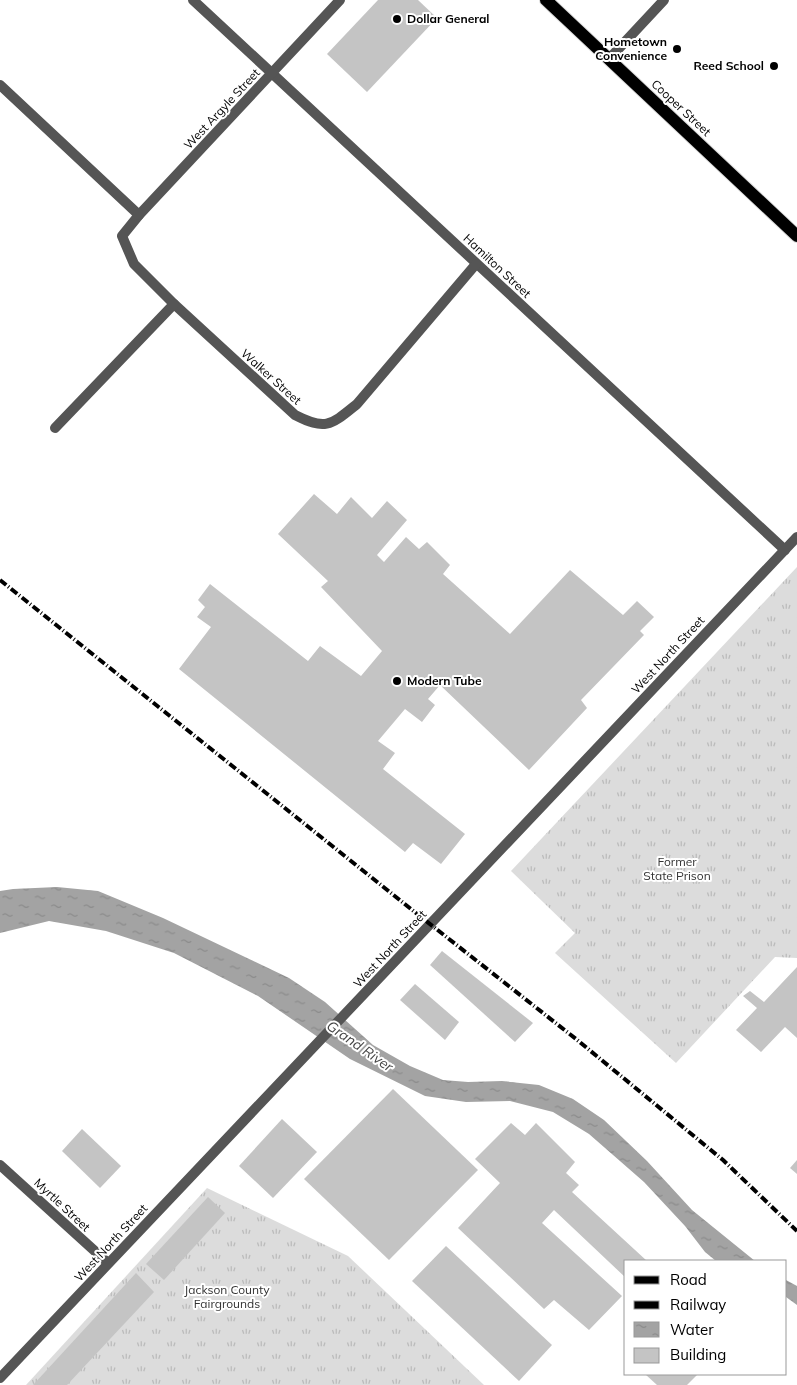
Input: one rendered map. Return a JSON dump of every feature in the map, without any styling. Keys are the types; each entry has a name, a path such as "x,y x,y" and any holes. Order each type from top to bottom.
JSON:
{"main road":[{"name":"Cooper Street","path":"546,0 797,236"}],"street":[{"name":"Hamilton Street","path":"193,0 785,550"},
{"name":"West Argyle Street","path":"122,236 138,215 340,0"},
{"path":"610,59 664,0"},
{"path":"0,85 138,215"},
{"name":"Walker Street","path":"122,236 134,264 174,304 295,415 311,424 323,425 341,417 357,404 476,264"},
{"path":"56,428 174,304"},
{"name":"West North Street","path":"0,1378 797,537"},
{"name":"Myrtle Street","path":"0,1165 108,1263"}],"green space":[{"name":"Former State Prison","path":"797,567 797,958 775,957 676,1063 555,953 575,933 511,871"},
{"name":"Jackson County Fairgrounds","path":"207,1188 348,1256 484,1385 26,1385"}],"water":[{"name":"Grand River","path":"57,887 98,891 163,918 289,978 325,1002 373,1045 410,1066 443,1080 468,1082 502,1081 539,1085 573,1099 604,1120 647,1161 692,1210 754,1260 715,1260 705,1252 685,1226 644,1182 589,1134 553,1112 510,1101 466,1102 425,1096 350,1059 258,996 174,953 106,931 49,921 0,933 0,891"},
{"path":"787,1281 797,1286 797,1305 787,1298"}],"building":[{"path":"378,0 418,0 437,18 367,92 327,54"},
{"name":"Modern Tube","path":"314,494 337,514 351,497 372,518 387,501 407,520 377,555 384,562 406,537 419,549 427,542 450,565 443,574 510,634 570,570 623,615 637,601 654,617 640,631 644,635 581,700 587,708 529,770 440,685 428,699 435,705 422,722 405,709 378,741 395,753 383,769 465,834 441,864 413,843 405,852 179,669 211,627 197,617 205,607 198,600 210,584 308,661 320,646 361,676 382,651 321,587 328,581 278,534"},
{"path":"442,951 533,1023 515,1042 430,965"},
{"path":"797,967 797,1038 785,1027 761,1052 736,1030 757,1008 743,996 750,991 764,1002"},
{"path":"415,984 459,1022 445,1040 400,1000"},
{"path":"393,1089 478,1170 389,1260 304,1179"},
{"path":"282,1119 317,1152 273,1198 239,1166"},
{"path":"511,1123 525,1135 536,1123 575,1162 566,1173 579,1185 572,1192 646,1260 624,1260 624,1276 554,1210 542,1223 622,1296 589,1330 554,1300 544,1309 458,1228 500,1183 475,1159"},
{"path":"82,1129 121,1166 100,1188 62,1151"},
{"path":"797,1160 797,1174 790,1168"},
{"path":"208,1197 225,1213 164,1280 146,1264"},
{"path":"446,1246 552,1345 519,1381 412,1281"},
{"path":"136,1273 154,1292 67,1385 33,1385"},
{"path":"646,1375 697,1375 687,1385 657,1385"}],"railway":[{"path":"0,580 576,1039 723,1160 797,1231"}],"place":[{"name":"Dollar General","path":"397,19"},
{"name":"Hometown Convenience","path":"677,49"},
{"name":"Reed School","path":"774,66"},
{"name":"Modern Tube","path":"397,681"}]}
